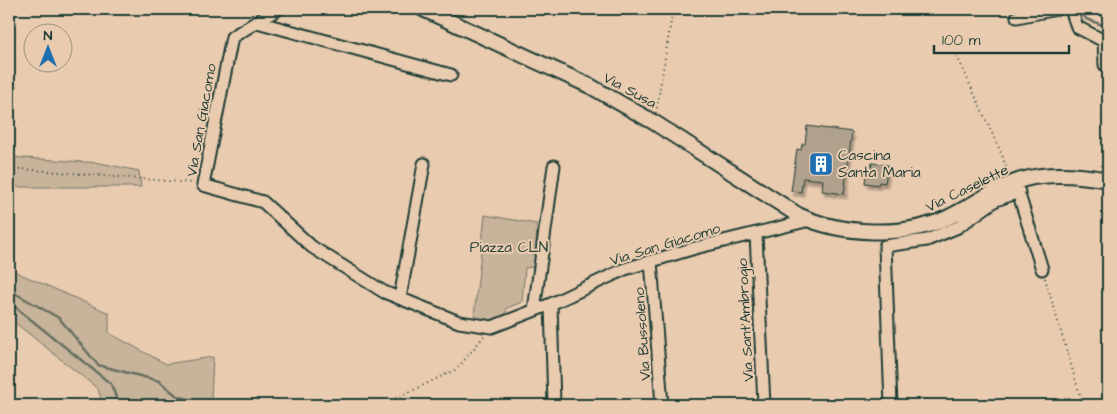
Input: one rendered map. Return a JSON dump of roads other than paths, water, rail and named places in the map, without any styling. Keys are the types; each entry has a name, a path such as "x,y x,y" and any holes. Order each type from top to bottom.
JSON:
{"main road":[{"name":"Via Susa","path":"423,9 559,70 655,123 781,204 810,220"},
{"name":"Via Caselette","path":"810,220 854,229 912,229 947,218 1040,176 1064,174 1108,180"}],"street":[{"name":"Via San Giacomo","path":"278,9 232,37 203,185 263,202 312,247 384,292 459,322 492,327 551,304 625,270 651,261 695,248 810,220"},
{"path":"1017,17 1057,9"},
{"path":"1071,9 1077,27 1104,42 1105,65 1108,65"},
{"path":"257,22 451,75"},
{"path":"400,298 424,164"},
{"path":"534,310 554,166"},
{"path":"891,405 885,246 927,240 958,227 1017,187 1042,270"},
{"name":"Via Sant'Ambrogio","path":"756,234 764,405"},
{"name":"Via Bussoleno","path":"651,261 662,405"},
{"path":"551,304 554,405"}],"waterway":[{"path":"1080,10 1086,19 1108,27"},
{"path":"9,290 59,318 98,365 159,381 177,396 192,400 191,405"},
{"path":"9,302 111,384 119,405"}],"place":[{"name":"Cascina Santa Maria","path":"821,164"}],"park label":[{"name":"Piazza CLN","path":"509,247"}]}
